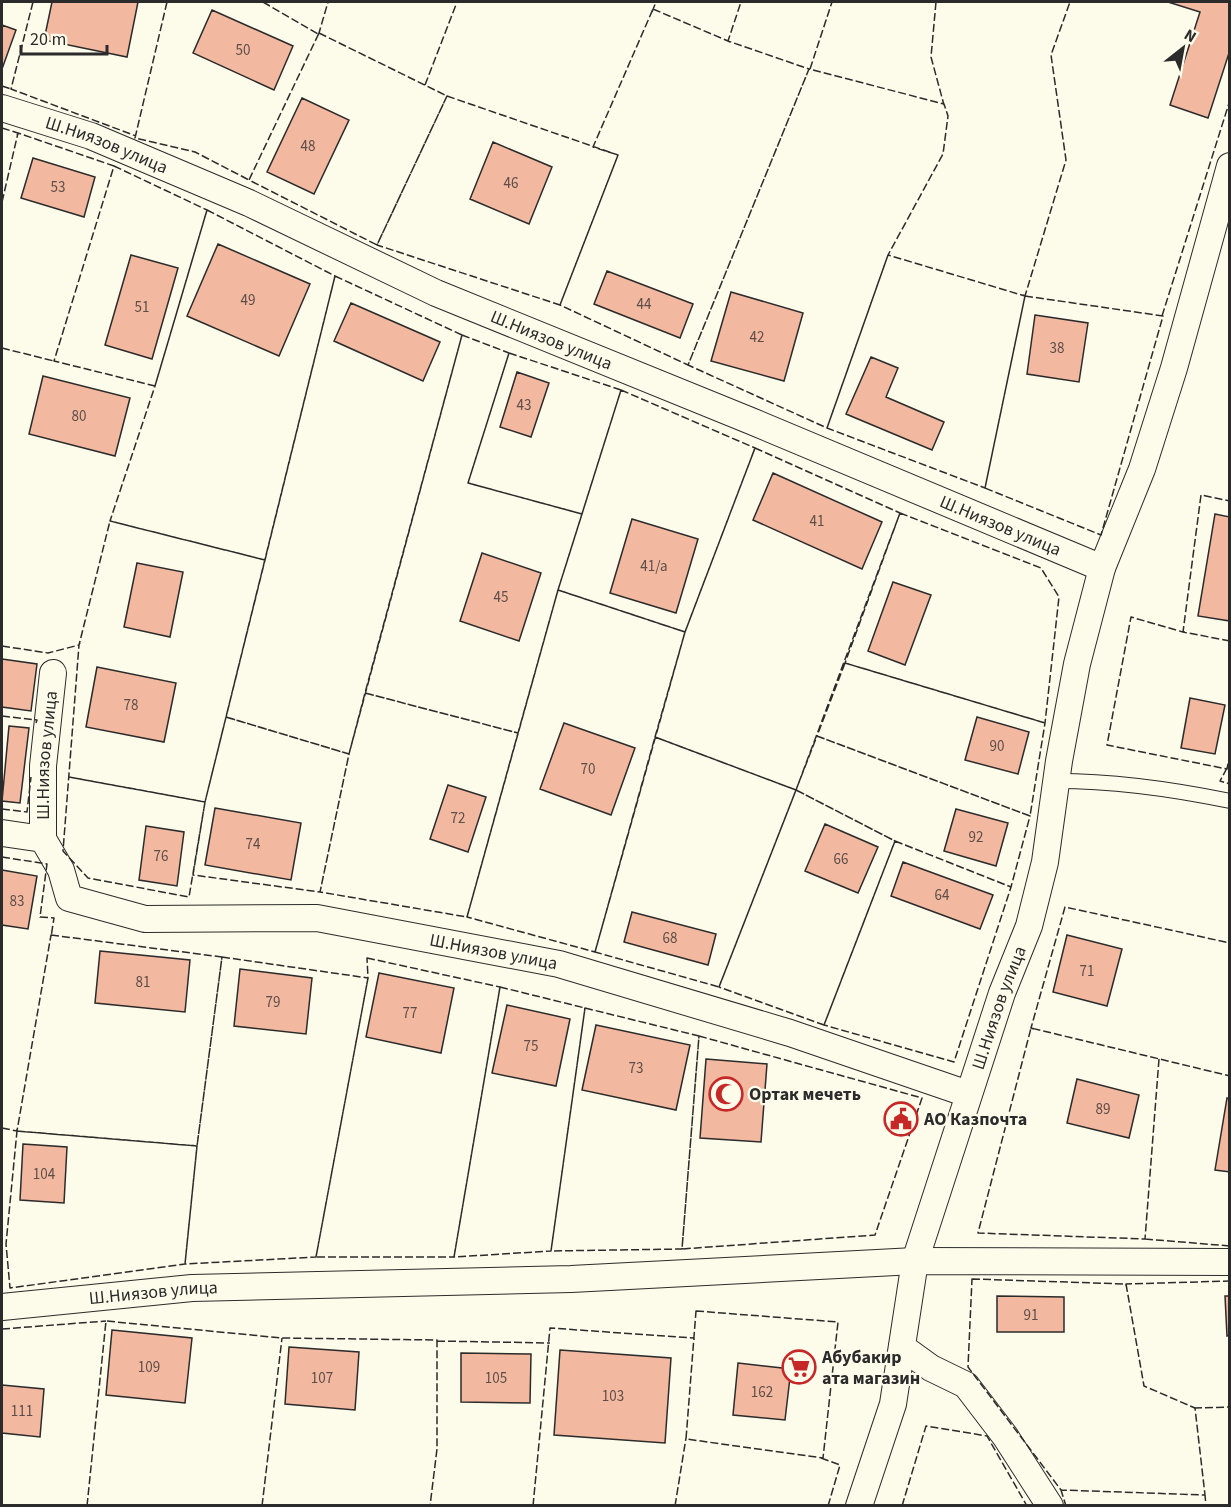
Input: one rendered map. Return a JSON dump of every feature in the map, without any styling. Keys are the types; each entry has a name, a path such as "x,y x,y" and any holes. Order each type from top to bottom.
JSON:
{"street":[{"name":"Ш.Ниязов улица","path":"2,108 91,136 249,203 436,292 740,416 1102,568"},
{"name":"Ш.Ниязов улица","path":"859,1506 893,1404 915,1261 1002,993 1029,926 1045,862 1056,781 1077,664 1102,568 1146,458 1174,368 1230,166"},
{"name":"Ш.Ниязов улица","path":"53,673 43,766 43,839 61,870 69,898 145,919 317,918 559,963 790,1033 968,1094"},
{"name":"Ш.Ниязов улица","path":"2,833 43,839"},
{"name":"Ш.Ниязов улица","path":"2,1307 192,1288 571,1279 915,1261 1230,1262"},
{"path":"902,1347 931,1368 966,1385 1005,1436 1050,1506"}],"lane":[{"path":"1056,781 1091,781 1174,789 1230,801"}],"building":[{"path":"52,2 138,2 127,57 44,40"},
{"path":"1168,2 1230,2 1230,50 1208,118 1170,105 1200,12"},
{"path":"212,10 293,46 274,90 193,53"},
{"path":"2,25 16,30 2,69"},
{"path":"302,98 349,120 314,194 267,172"},
{"path":"493,142 552,167 529,224 470,199"},
{"path":"33,158 95,177 84,217 21,198"},
{"path":"218,244 310,284 279,356 187,316"},
{"path":"131,255 178,268 152,359 105,345"},
{"path":"607,271 693,304 680,338 594,304"},
{"path":"731,292 803,313 784,381 711,361"},
{"path":"351,303 440,342 423,381 334,341"},
{"path":"1035,315 1088,323 1079,382 1027,374"},
{"path":"871,357 898,368 886,397 944,422 932,450 846,414"},
{"path":"517,372 549,383 531,437 500,427"},
{"path":"43,376 130,398 115,456 29,434"},
{"path":"773,473 882,522 862,569 753,520"},
{"path":"1215,514 1230,517 1230,621 1198,616"},
{"path":"632,519 698,539 676,613 610,593"},
{"path":"482,553 541,573 519,641 460,621"},
{"path":"137,563 183,572 170,637 124,627"},
{"path":"893,582 931,595 905,665 868,651"},
{"path":"2,659 37,664 31,711 2,707"},
{"path":"97,667 176,683 164,742 86,727"},
{"path":"1190,698 1225,705 1215,754 1181,748"},
{"path":"977,717 1029,732 1018,774 965,760"},
{"path":"564,723 635,748 611,815 540,789"},
{"path":"9,726 29,728 20,803 2,801"},
{"path":"448,785 486,797 468,852 430,839"},
{"path":"215,808 301,823 291,880 205,865"},
{"path":"956,809 1008,823 996,866 944,851"},
{"path":"825,824 878,847 858,893 805,871"},
{"path":"146,826 184,832 177,886 139,880"},
{"path":"903,862 993,895 980,929 891,896"},
{"path":"2,870 37,876 28,929 2,925"},
{"path":"632,912 716,934 708,965 624,942"},
{"path":"1067,935 1122,949 1107,1006 1053,992"},
{"path":"100,951 190,960 185,1012 95,1003"},
{"path":"240,969 312,978 306,1034 234,1026"},
{"path":"379,973 454,988 441,1053 366,1037"},
{"path":"507,1005 570,1019 556,1086 492,1073"},
{"path":"596,1025 690,1045 676,1110 582,1090"},
{"path":"706,1059 767,1064 761,1142 700,1138"},
{"path":"1077,1079 1139,1095 1129,1138 1067,1123"},
{"path":"1227,1098 1230,1099 1230,1172 1215,1170"},
{"path":"23,1144 67,1147 64,1203 20,1200"},
{"path":"997,1296 1064,1297 1064,1332 997,1332"},
{"path":"1225,1296 1230,1296 1230,1335 1227,1336"},
{"path":"112,1330 192,1338 185,1403 106,1395"},
{"path":"289,1347 359,1352 355,1410 285,1404"},
{"path":"560,1350 671,1358 665,1443 554,1435"},
{"path":"461,1353 531,1354 530,1403 461,1402"},
{"path":"738,1363 791,1369 785,1420 733,1415"},
{"path":"2,1385 44,1389 40,1437 2,1433"}],"fence":[{"path":"33,2 11,89 136,136"},
{"path":"167,2 135,138 195,152 249,180 250,178"},
{"path":"263,2 318,34"},
{"path":"321,34 319,33 328,2"},
{"path":"425,85 457,2"},
{"path":"652,12 656,2"},
{"path":"730,42 728,41 741,2"},
{"path":"810,69 832,2"},
{"path":"936,2 931,57 944,105"},
{"path":"1023,295 1025,296 1066,160 1051,55 1070,2"},
{"path":"653,9 728,41 809,69 688,365 560,305 618,155 593,147 653,9"},
{"path":"319,33 447,96 377,245 249,180 319,33"},
{"path":"888,255 827,428 688,365 809,69 944,104 948,116 943,154 888,255 827,428 985,488 1025,296 888,255"},
{"path":"2,86 11,89"},
{"path":"447,96 618,155 560,305 377,245 447,96"},
{"path":"1162,316 1230,100"},
{"path":"2,128 18,133 17,135"},
{"path":"2,202 18,133 114,166 114,168"},
{"path":"114,166 207,210 155,386 54,361 114,166"},
{"path":"207,210 335,276 265,560 110,521 155,386 207,210"},
{"path":"335,276 462,335 349,754 226,717 335,276"},
{"path":"1025,296 1163,316 1101,535 985,488 1025,296"},
{"path":"462,335 509,353 468,483 582,514 518,733 365,693 462,335"},
{"path":"2,348 54,361"},
{"path":"509,353 621,390 582,514 468,483 509,353"},
{"path":"621,390 755,448 685,632 558,590 621,390"},
{"path":"755,448 900,513 796,790 655,737 685,632 755,448"},
{"path":"1185,632 1183,632 1201,495 1230,501"},
{"path":"1045,723 845,663 817,736 1030,816 1045,723 1059,597 1041,568 900,513 845,663 1045,723"},
{"path":"69,777 205,802 189,897 88,878 63,851 79,645 110,521 265,560 205,802 69,777"},
{"path":"558,590 685,632 595,952 467,917 558,590"},
{"path":"1230,641 1183,632 1131,617 1107,745 1227,769 1230,753"},
{"path":"2,646 48,653 80,643"},
{"path":"365,693 518,733 467,917 320,892 349,754 365,693"},
{"path":"2,716 37,720 36,723"},
{"path":"226,717 349,754 320,892 193,875 205,802 226,717"},
{"path":"817,736 1030,816 1011,887 895,841 796,790 817,736"},
{"path":"655,737 796,790 719,987 595,952 655,737"},
{"path":"1227,768 1220,781 1230,784"},
{"path":"2,809 27,812 31,777"},
{"path":"796,790 895,841 824,1025 719,987 796,790"},
{"path":"895,841 1011,887 954,1062 824,1025 895,841"},
{"path":"2,857 47,864 40,917 54,918 51,937"},
{"path":"1034,1029 1031,1028 1065,907 1230,943"},
{"path":"51,935 222,957 197,1146 17,1131 51,935"},
{"path":"222,957 368,978 316,1257 185,1264 197,1146 222,957"},
{"path":"367,958 500,987 454,1257 316,1257 368,978 367,958"},
{"path":"500,987 585,1008 551,1251 454,1257 500,987"},
{"path":"585,1008 699,1036 682,1249 551,1251 585,1008"},
{"path":"1159,1059 1145,1239 978,1233 1031,1028 1230,1076"},
{"path":"699,1036 922,1098 875,1235 682,1249 699,1036"},
{"path":"2,1128 17,1131 17,1129"},
{"path":"17,1131 197,1146 185,1264 10,1288 6,1244 17,1131"},
{"path":"1145,1239 1230,1246"},
{"path":"972,1279 1126,1284 1144,1386 1195,1408 1205,1495 1061,1490 968,1367 972,1279"},
{"path":"1126,1286 1126,1284 1230,1281"},
{"path":"696,1311 838,1322 823,1458 686,1439 696,1311"},
{"path":"2,1329 106,1321"},
{"path":"87,1506 106,1321 282,1338 437,1340 437,1449 430,1506"},
{"path":"533,1506 550,1328 694,1338 694,1340"},
{"path":"262,1506 282,1338"},
{"path":"437,1341 550,1343"},
{"path":"1194,1408 1230,1407"},
{"path":"902,1506 926,1426 987,1436 1027,1506"},
{"path":"675,1506 686,1438"},
{"path":"821,1458 840,1465 828,1506"},
{"path":"1062,1490 1066,1506"},
{"path":"1203,1495 1205,1495 1206,1506"}],"place":[{"name":"Ортак мечеть","path":"726,1094"},
{"name":"АО Казпочта","path":"901,1119"},
{"name":"Абубакир ата магазин","path":"799,1367"}]}
